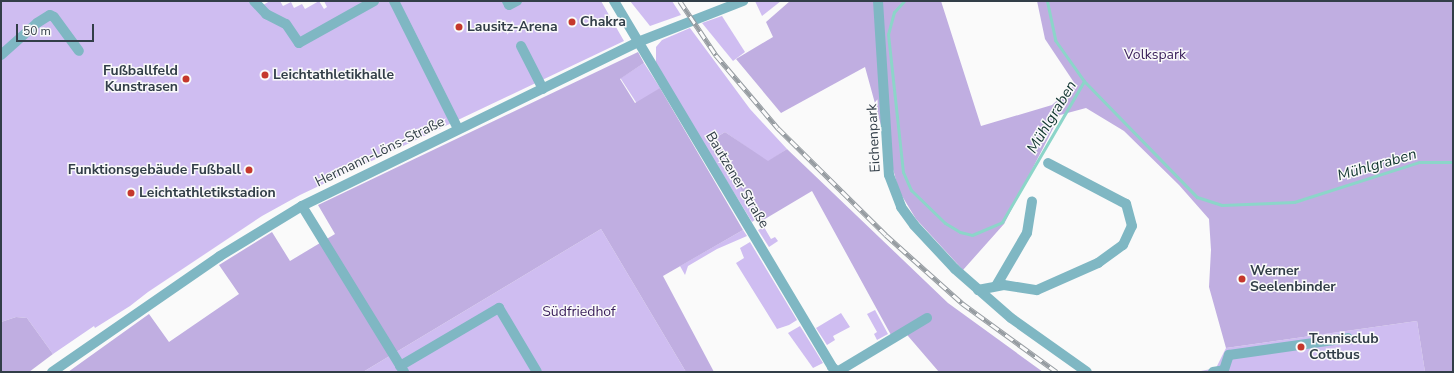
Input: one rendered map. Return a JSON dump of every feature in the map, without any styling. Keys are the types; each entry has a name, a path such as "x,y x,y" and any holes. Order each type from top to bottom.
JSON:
{"street":[{"path":"254,1 266,14 286,24 299,44 374,1"},
{"path":"394,1 458,129"},
{"path":"507,1 509,5 517,1"},
{"name":"Bautzener Straße","path":"614,1 837,372"},
{"name":"Hermann-Löns-Straße","path":"52,372 220,256 302,206 638,42 743,1"},
{"name":"Eichenpark","path":"878,1 889,175 895,193 914,226 955,269 1011,318 1087,372"},
{"path":"1,55 37,23 50,15 54,17 79,51"},
{"path":"521,46 542,89"},
{"path":"978,290 1004,285 1037,290 1063,280 1098,263 1123,245 1132,226 1126,204 1048,163"},
{"path":"996,286 1027,233 1032,201"},
{"path":"302,206 402,369 499,308 537,372"},
{"path":"837,372 928,318"},
{"path":"1213,372 1224,370 1229,355 1348,338"}],"green space":[{"path":"1,1 260,1 263,5 270,1 280,1 283,6 291,2 294,8 302,4 305,9 319,1 324,9 327,7 324,1 601,1 624,41 300,195 262,216 148,292 130,306 95,328 94,326 53,354 27,318 16,317 1,322"},
{"path":"630,1 672,1 681,15 650,26"},
{"path":"755,1 781,1 762,16"},
{"name":"Volkspark","path":"790,1 941,1 981,126 1052,105 1075,84 1045,39 1037,1 1453,1 1453,372 1425,372 1417,321 1226,348 1209,287 1211,250 1209,219 1179,185 1124,131 1086,108 1060,115 1004,224 963,270 916,219 899,191 865,67 781,113 736,59 773,37 766,22"},
{"path":"722,16 745,52 733,61 702,23"},
{"path":"690,28 750,109 787,149 768,162 725,132 712,140 758,218 752,222 654,63 656,62 656,47 662,40"},
{"path":"638,52 644,63 620,79 635,103 660,88 743,230 663,276 714,372 686,372 601,229 363,372 68,372 149,314 169,342 239,294 219,265 272,232 290,261 335,234 318,205"},
{"path":"644,63 660,88 637,103 621,78"},
{"path":"725,132 768,161 787,149 948,303 1043,372 939,372 902,329 891,335 812,191 760,222 712,140"},
{"path":"764,227 771,239 775,237 778,241 769,247 758,230"},
{"name":"Südfriedhof","path":"601,229 686,372 363,372"},
{"path":"743,230 747,236 717,249 688,266 685,275 680,266"},
{"path":"750,242 797,320 789,325 777,329 736,263 744,258 740,248"},
{"path":"875,310 888,334 877,340 874,334 877,332 867,314"},
{"path":"841,313 850,327 833,336 835,340 827,345 816,328"},
{"path":"16,317 27,318 53,354 29,372 1,372 1,322"},
{"name":"Tennisclub Cottbus","path":"1417,321 1425,372 1196,372 1216,368 1226,348"},
{"path":"800,326 823,363 813,368 788,333"}],"waterway":[{"name":"Mühlgraben","path":"904,1 894,12 888,34 903,172 911,190 945,223 960,232 972,235 1002,222 1084,81"},
{"name":"Mühlgraben","path":"1047,1 1055,40 1084,81 1197,197 1222,205 1294,202 1419,162 1453,162"}],"railway":[{"path":"680,1 716,55 778,128 886,235 962,303 1057,372"}],"place":[{"name":"Chakra","path":"572,22"},
{"name":"Lausitz-Arena","path":"459,27"},
{"name":"Leichtathletikhalle","path":"265,75"},
{"name":"Fußballfeld Kunstrasen","path":"186,79"},
{"name":"Funktionsgebäude Fußball","path":"249,170"},
{"name":"Leichtathletikstadion","path":"131,193"},
{"name":"Werner Seelenbinder","path":"1242,279"},
{"name":"Tennisclub Cottbus","path":"1301,347"}]}
